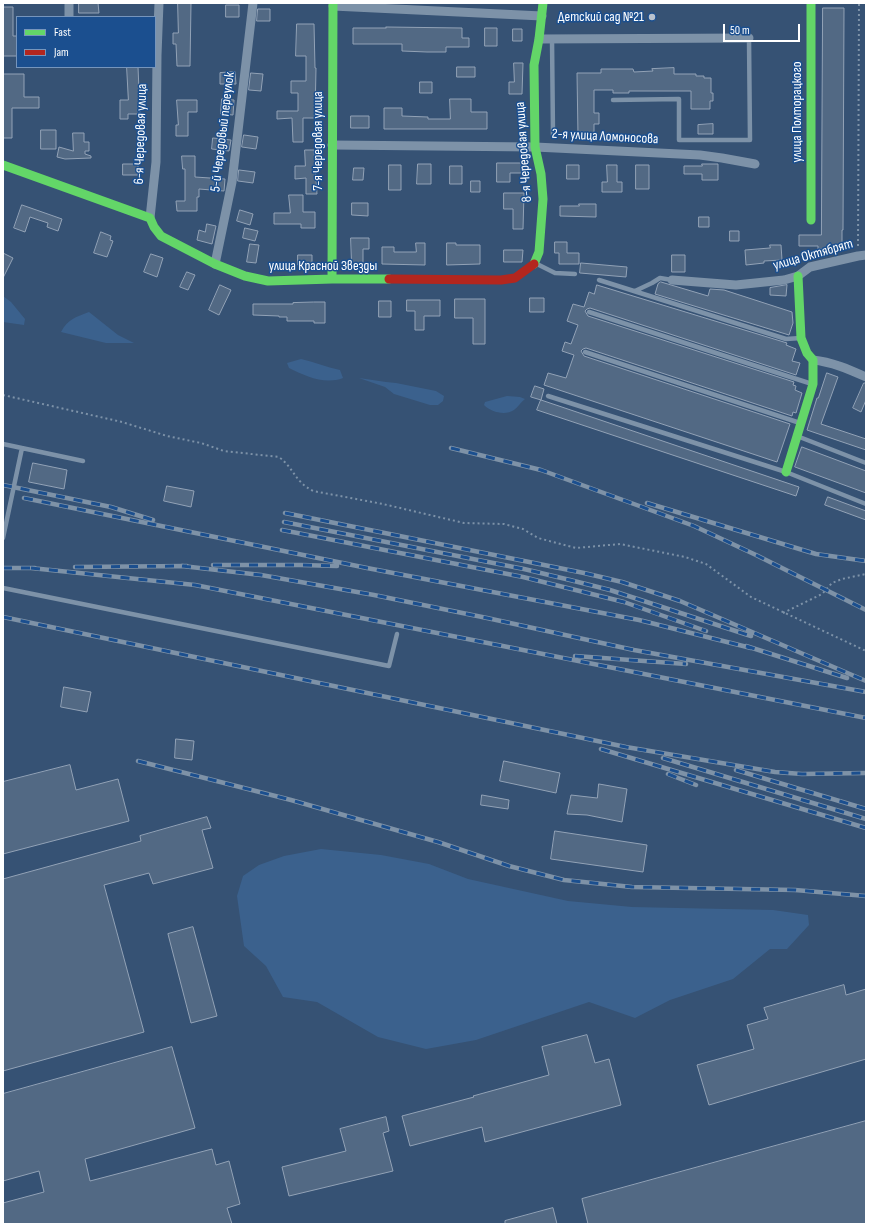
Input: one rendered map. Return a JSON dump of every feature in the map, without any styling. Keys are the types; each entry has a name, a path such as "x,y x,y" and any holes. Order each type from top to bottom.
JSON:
{"street":[{"path":"69,3 69,16"},
{"name":"6-я Чередовая улица","path":"150,218 156,162 159,3"},
{"name":"5-й Чередовый переулок","path":"215,264 232,182 253,3"},
{"name":"8-я Чередовая улица","path":"535,263 539,252 543,199 535,147 534,65 544,3"},
{"name":"улица Полторацкого","path":"811,3 811,220"},
{"path":"333,4 542,16"},
{"name":"7-я Чередовая улица","path":"332,279 333,4"},
{"path":"539,39 749,38"},
{"name":"2-я улица Ломоносова","path":"332,145 535,147 700,155 755,164"},
{"path":"3,165 150,218"},
{"name":"улица Красной Звезды","path":"150,218 154,227 161,236 173,244 215,264 245,276 268,281 332,279 501,280 515,278 535,263"},
{"name":"улица Октябрят","path":"672,280 736,285 790,279 798,276 810,267 862,255"},
{"path":"786,472 813,384 813,360 807,353 801,338 798,276"},
{"path":"813,360 826,361 866,377"}],"lane":[{"path":"613,100 679,100 679,140 750,140 749,38"},
{"path":"552,39 553,135"},
{"path":"535,263 555,273 575,274"},
{"path":"635,291 660,278 672,280"},
{"path":"600,280 786,339 801,338"},
{"path":"589,312 813,384"},
{"path":"585,352 800,424"},
{"path":"548,396 786,472 866,504"},
{"path":"797,436 866,464"},
{"path":"3,444 84,461"},
{"path":"3,538 22,448"},
{"path":"3,588 389,666 397,634"}],"path":[{"path":"859,3 862,255"},
{"path":"3,395 122,422 167,436 201,443 224,451 279,457 284,461 297,479 304,486 313,491 383,504 464,523 504,524 523,529 538,538 576,548 620,544 685,557 706,564 751,597 866,651"},
{"path":"783,613 822,594 832,583 842,579 866,574"}],"water":[{"path":"3,296 11,302 25,319 24,325 3,322"},
{"path":"89,312 118,335 134,343 106,343 61,332 70,321"},
{"path":"301,359 340,370 343,378 329,381 315,379 289,368 287,363"},
{"path":"359,378 396,383 436,391 444,396 443,401 438,405 430,405 394,394 385,387"},
{"path":"507,396 525,399 514,410 506,413 494,411 484,405 485,402"},
{"path":"321,849 381,855 429,864 468,879 568,901 632,907 773,910 808,915 809,925 787,949 770,949 733,979 670,1000 635,1018 589,1002 476,1040 426,1049 378,1037 317,1002 283,997 266,966 244,946 237,896 243,876 259,865 284,856"}],"building":[{"path":"79,3 98,3 99,13 79,13"},
{"path":"178,3 191,3 190,66 177,66 176,44 173,44 173,33 178,33"},
{"path":"226,5 239,5 239,17 226,17"},
{"path":"3,7 13,7 13,36 16,36 16,56 3,56"},
{"path":"823,8 844,8 842,250 818,249 818,246 799,246 799,235 821,235"},
{"path":"258,9 270,9 270,21 257,21"},
{"path":"297,24 314,24 316,68 315,118 303,118 303,142 293,142 292,118 277,119 277,111 298,111 298,93 291,93 291,81 306,81 306,56 296,56"},
{"path":"353,28 462,28 462,38 469,38 469,47 446,47 446,52 427,52 402,51 402,44 353,44"},
{"path":"485,28 497,28 497,46 485,46"},
{"path":"513,29 522,29 522,41 513,41"},
{"path":"514,63 523,63 522,94 509,94 509,82 514,82"},
{"path":"457,67 475,67 475,77 457,77"},
{"path":"127,68 138,68 140,114 128,114 128,119 120,119 120,100 128,100"},
{"path":"674,68 674,74 696,74 696,76 711,78 711,93 713,93 713,101 710,101 710,109 691,109 691,91 629,91 629,93 613,93 613,90 594,90 594,113 599,113 599,124 594,124 594,136 578,136 577,73 601,73 601,69 633,69 634,72"},
{"path":"235,72 236,84 220,84 220,73"},
{"path":"251,73 263,74 261,91 249,90"},
{"path":"3,74 24,74 24,97 39,97 39,108 12,108 12,138 3,138"},
{"path":"420,82 432,82 432,93 420,93"},
{"path":"222,99 234,100 233,115 221,114"},
{"path":"450,99 471,99 471,112 487,112 487,129 384,129 384,108 402,108 402,116 428,117 428,119 450,119"},
{"path":"177,100 197,100 197,112 188,112 188,136 176,136 176,125 178,125"},
{"path":"351,116 369,116 369,128 351,128"},
{"path":"713,124 713,134 698,134 698,125"},
{"path":"41,130 56,130 56,149 41,149"},
{"path":"73,133 84,133 84,142 89,142 89,151 85,151 85,154 91,156 91,158 65,159 57,157 59,147 73,151"},
{"path":"244,135 258,137 256,149 242,147"},
{"path":"213,138 231,140 229,151 212,149"},
{"path":"305,150 314,150 317,194 306,194 306,178 295,179 295,166 305,166"},
{"path":"182,156 195,156 195,177 225,179 224,191 199,189 199,197 197,197 197,211 177,211 176,201 185,201 185,169 183,169"},
{"path":"497,163 522,163 522,173 510,173 510,182 497,182"},
{"path":"123,164 138,164 138,175 123,175"},
{"path":"418,164 431,164 431,184 417,184"},
{"path":"702,164 718,164 718,180 702,180 702,174 684,174 684,166 702,166"},
{"path":"389,165 401,165 401,190 389,190"},
{"path":"567,165 579,165 579,179 567,179"},
{"path":"607,165 617,165 617,182 622,182 622,192 602,192 602,182 607,182"},
{"path":"636,165 649,165 649,189 636,189"},
{"path":"450,166 462,166 462,184 450,184"},
{"path":"354,168 364,168 363,180 353,180"},
{"path":"239,170 255,172 253,183 238,181"},
{"path":"471,181 480,181 480,192 471,192"},
{"path":"504,193 524,193 523,229 513,229 513,209 504,209"},
{"path":"289,195 303,195 303,212 315,212 315,228 301,228 301,224 274,224 274,213 290,213"},
{"path":"352,203 368,203 368,216 352,215"},
{"path":"579,204 596,204 596,217 560,216 560,206 579,206"},
{"path":"22,205 62,219 58,231 47,227 48,223 30,217 25,232 14,228"},
{"path":"240,210 253,214 250,225 237,221"},
{"path":"699,217 709,217 709,227 699,227"},
{"path":"207,224 216,226 212,244 197,240 199,230 205,232"},
{"path":"245,228 258,231 255,241 243,238"},
{"path":"730,231 739,231 739,241 730,241"},
{"path":"101,232 111,236 110,240 113,241 107,257 94,253"},
{"path":"351,238 369,238 369,249 363,249 363,264 352,264"},
{"path":"555,242 567,242 567,253 579,253 579,264 559,264 559,253 555,253"},
{"path":"416,243 425,243 425,265 382,264 382,247 394,247 394,252 416,252"},
{"path":"447,243 456,243 456,245 480,245 480,264 447,265"},
{"path":"250,244 259,245 256,263 247,262"},
{"path":"770,245 781,245 782,260 764,261 764,263 746,265 745,250 770,248"},
{"path":"504,250 523,250 522,262 504,262"},
{"path":"3,253 13,258 3,278"},
{"path":"151,254 163,258 157,277 144,272"},
{"path":"298,255 312,255 312,265 298,265"},
{"path":"672,255 685,255 685,272 672,272"},
{"path":"581,263 627,267 626,277 580,273"},
{"path":"187,272 195,275 188,290 180,287"},
{"path":"661,282 708,296 710,289 724,290 792,312 793,323 789,335 655,294 658,284"},
{"path":"220,285 231,290 219,315 209,310"},
{"path":"597,285 787,343 786,345 796,349 792,361 800,363 796,375 590,308 585,311 588,316 794,382 793,385 796,386 795,390 802,393 796,413 793,412 792,416 586,348 581,351 584,356 790,424 777,462 544,385 548,373 566,378 574,355 562,351 565,342 571,344 578,325 567,321 573,304 584,307 589,292 594,294"},
{"path":"787,285 786,296 770,295 770,288"},
{"path":"530,298 544,298 544,312 530,312"},
{"path":"455,299 485,299 485,344 473,344 473,318 455,318"},
{"path":"407,300 440,300 440,316 424,316 424,330 415,330 415,311 407,311"},
{"path":"379,301 391,301 391,317 379,317"},
{"path":"325,302 325,323 314,323 314,321 287,321 287,317 253,315 253,304 293,304"},
{"path":"827,373 838,377 821,424 866,439 866,450 807,430"},
{"path":"864,383 866,383 866,400 861,412 853,408"},
{"path":"535,386 544,389 541,400 531,397"},
{"path":"541,400 799,487 796,496 537,410"},
{"path":"802,447 866,471 866,493 795,467"},
{"path":"33,463 67,470 64,489 29,482"},
{"path":"167,486 194,491 191,507 164,501"},
{"path":"828,497 866,511 866,520 825,505"},
{"path":"64,687 91,692 87,712 61,707"},
{"path":"176,739 194,741 192,760 175,758"},
{"path":"504,761 560,773 556,793 500,781"},
{"path":"70,765 76,790 118,779 129,821 3,854 3,782"},
{"path":"599,784 627,789 622,822 587,815 567,814 571,795 597,798"},
{"path":"482,795 509,800 508,809 481,805"},
{"path":"207,817 211,828 202,830 213,868 153,884 149,873 104,885 144,1032 3,1071 3,879 141,841 140,836"},
{"path":"555,831 647,845 643,872 551,859"},
{"path":"193,927 217,1016 191,1023 168,934"},
{"path":"844,985 846,995 866,989 866,1059 709,1105 697,1065 754,1049 747,1025 768,1019 764,1008"},
{"path":"587,1035 595,1063 609,1059 621,1105 485,1142 482,1127 410,1146 402,1116 549,1075 542,1047"},
{"path":"172,1047 195,1128 85,1159 90,1181 212,1149 216,1165 229,1161 240,1204 227,1208 232,1224 3,1224 3,1203 44,1192 39,1171 3,1181 3,1094"},
{"path":"386,1117 389,1131 383,1133 393,1171 289,1196 282,1167 346,1151 340,1129"},
{"path":"866,1121 866,1224 588,1224 582,1199"},
{"path":"553,1208 557,1224 505,1224 505,1221"}],"railway":[{"path":"451,448 541,470 694,526 866,610"},
{"path":"3,485 111,507 153,520"},
{"path":"24,498 367,568 639,620 751,648"},
{"path":"647,503 816,554 866,561"},
{"path":"285,513 622,582 680,601 866,681"},
{"path":"284,522 524,569 570,580 610,590 751,636"},
{"path":"282,530 523,577 624,602 706,631"},
{"path":"213,565 337,566"},
{"path":"182,566 261,575 374,595 634,650 866,692"},
{"path":"75,567 187,566"},
{"path":"3,568 35,568"},
{"path":"31,568 195,585 866,718"},
{"path":"3,617 626,747 775,772 802,774 866,773"},
{"path":"746,646 847,678"},
{"path":"575,656 686,664"},
{"path":"601,749 866,828"},
{"path":"663,758 866,819"},
{"path":"138,761 291,800 438,842 509,866 564,880 632,887 795,890 866,896"},
{"path":"736,770 866,809"},
{"path":"668,774 696,785"}],"traffic: fast":[{"path":"332,279 333,3"},
{"path":"534,264 539,252 543,199 541,174 535,147 534,65 539,39 543,3"},
{"path":"811,3 811,220"},
{"path":"3,165 150,218 154,227 161,236 215,264 245,276 268,281 389,279"},
{"path":"786,472 813,384 813,360 807,353 801,338 798,276"}],"traffic: jam":[{"path":"389,279 501,280 515,278 534,264"}],"place":[{"name":"Детский сад №21","path":"652,17"}]}
